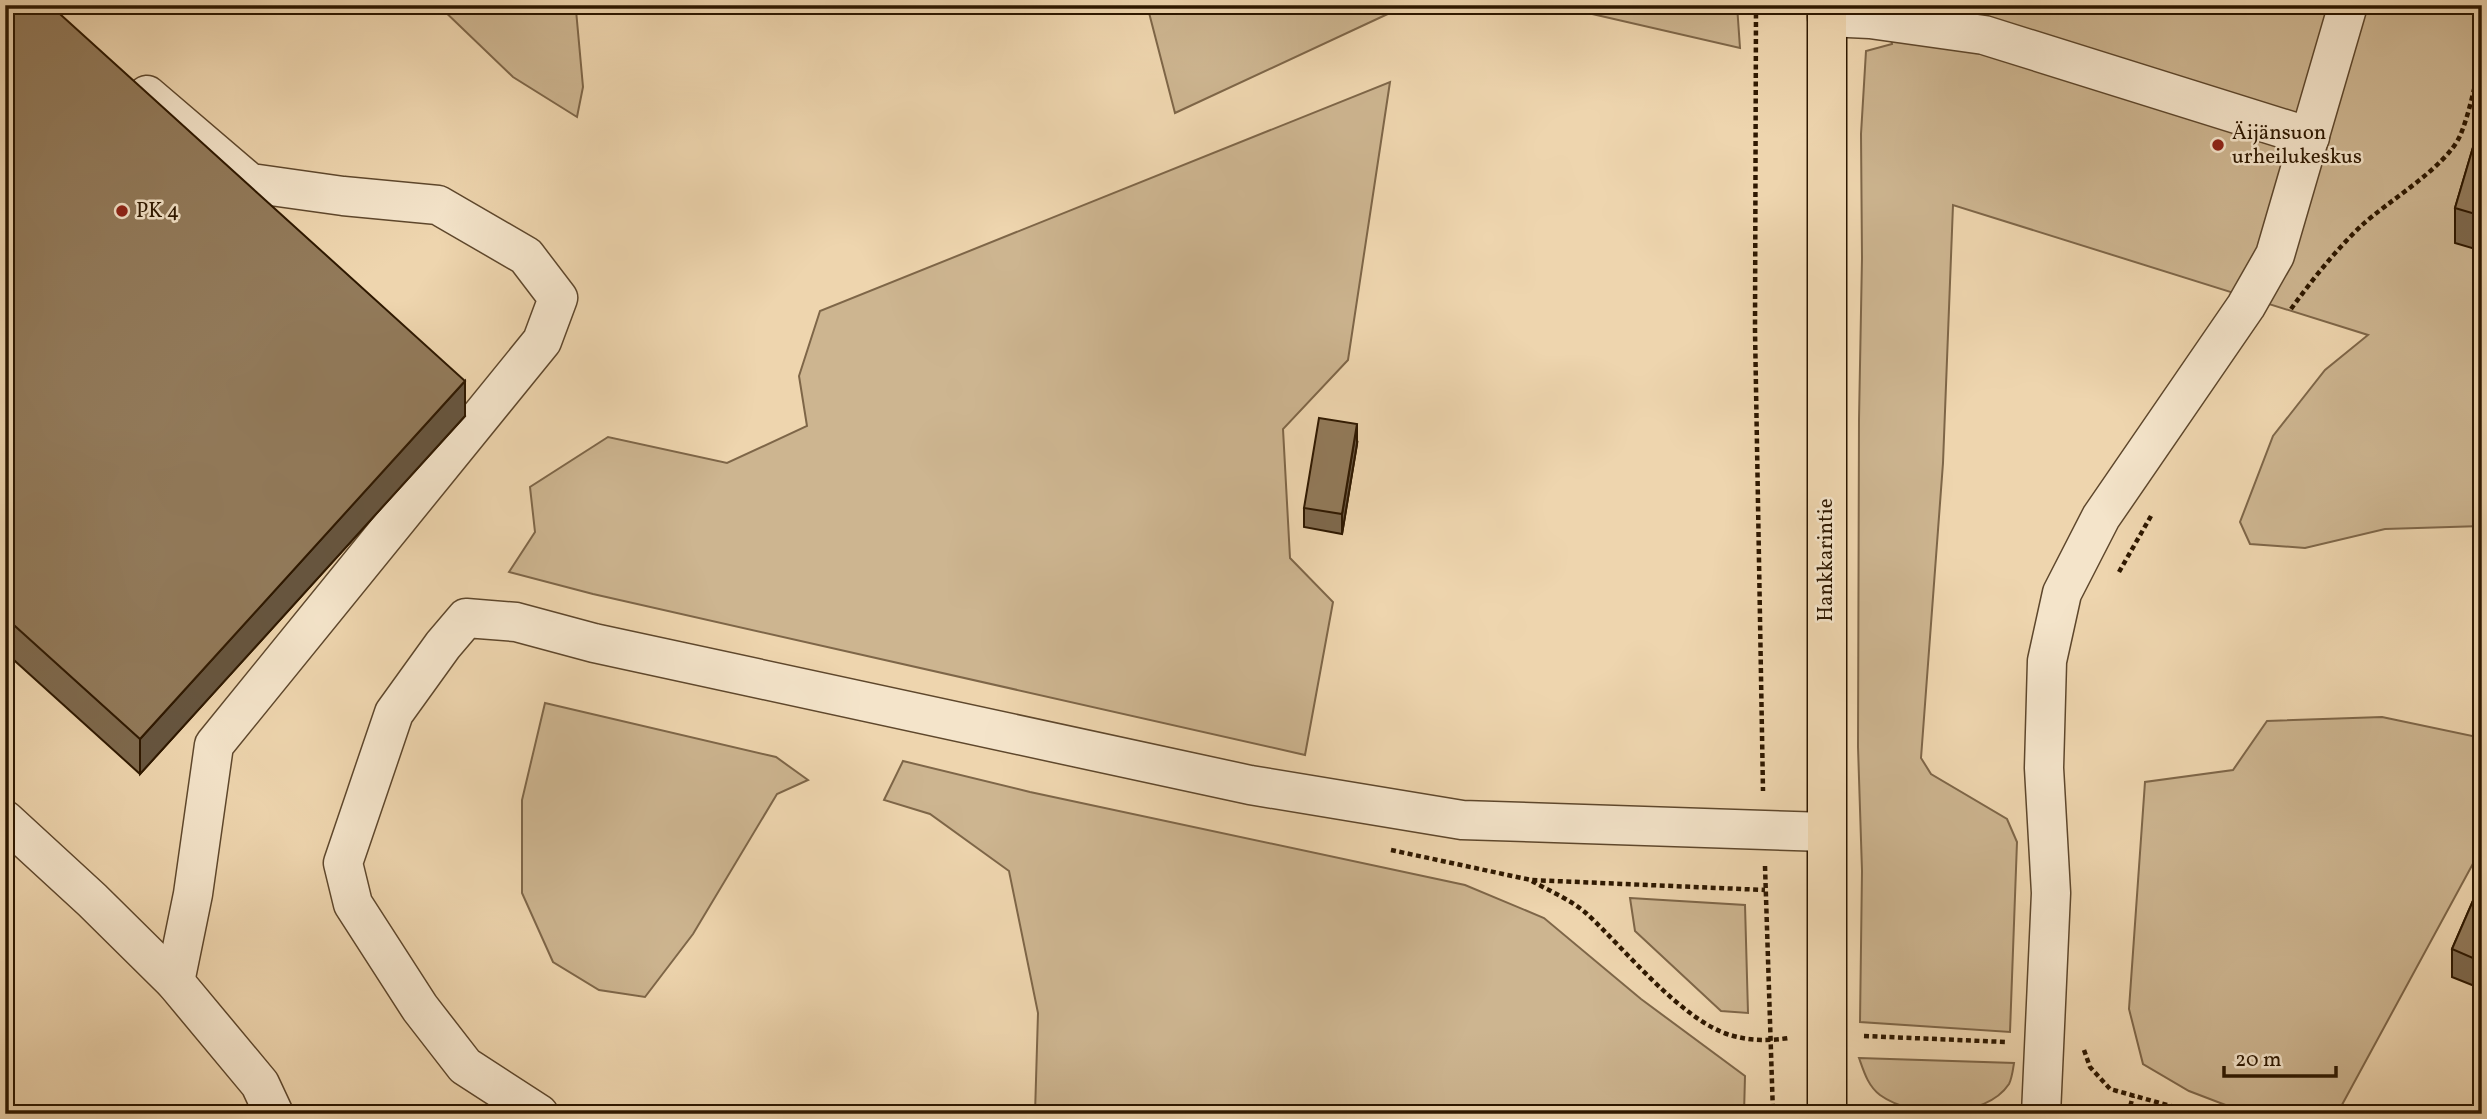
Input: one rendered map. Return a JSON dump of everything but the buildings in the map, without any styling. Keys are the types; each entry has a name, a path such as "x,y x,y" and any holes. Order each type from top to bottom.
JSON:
{"main road":[{"name":"Hankkarintie","path":"1827,11 1827,1114"}],"lane":[{"path":"2041,1114 2051,893 2044,768 2047,661 2062,593 2101,517 2246,306 2275,256 2348,5"},
{"path":"1827,11 1984,35 2310,137"},
{"path":"118,70 250,183 343,197 438,205 526,256 558,298 542,341 214,745 193,894 175,982"},
{"path":"539,1114 465,1066 421,1008 353,904 343,863 394,713 443,645 467,618 516,622 594,643 1250,785 1448,818 1575,825 1826,832"},
{"path":"5,820 92,900 175,982 260,1084 274,1114"}],"path":[{"path":"1756,5 1755,330 1763,829 1773,1114"},
{"path":"2289,313 2312,281 2360,227 2432,170 2459,137 2482,57"},
{"path":"2114,580 2155,510"},
{"path":"1531,880 1585,911 1632,960 1688,1011 1727,1034 1772,1041 1826,1034 2082,1047 2090,1068 2110,1089 2199,1114"},
{"path":"2128,1114 2133,1096"}],"shaded area":[{"path":"438,5 573,5 576,10 583,87 577,117 513,77"},
{"path":"1147,5 1407,5 1175,113"},
{"path":"1553,5 1737,5 1740,48"},
{"path":"1887,5 2482,5 2482,526 2385,529 2305,548 2250,544 2240,522 2273,436 2325,370 2368,335 1953,205 1943,463 1921,758 1931,774 2007,819 2017,842 2010,1032 1860,1022 1862,871 1858,747 1861,134 1866,51 1892,44"},
{"path":"1390,82 1348,360 1283,429 1290,558 1333,602 1305,755 593,594 509,572 535,532 530,487 608,437 727,463 807,426 799,376 820,311"},
{"path":"545,703 776,757 808,780 777,794 693,934 645,997 599,990 553,962 522,893 522,800"},
{"path":"2382,717 2482,738 2482,847 2337,1114 2249,1114 2189,1091 2143,1064 2129,1009 2145,782 2233,770 2267,721"},
{"path":"903,761 1030,792 1465,885 1544,918 1641,999 1745,1076 1744,1114 1035,1114 1038,1013 1009,871 930,814 884,800"},
{"path":"1630,898 1745,905 1748,1013 1721,1011 1635,931"},
{"path":"1859,1058 2014,1063 2009,1084 1998,1096 1984,1104 1948,1112 1911,1108 1880,1095 1869,1083"}],"place":[{"name":"Äijänsuon urheilukeskus","path":"2218,145"},
{"name":"PK 4","path":"122,211"}]}
